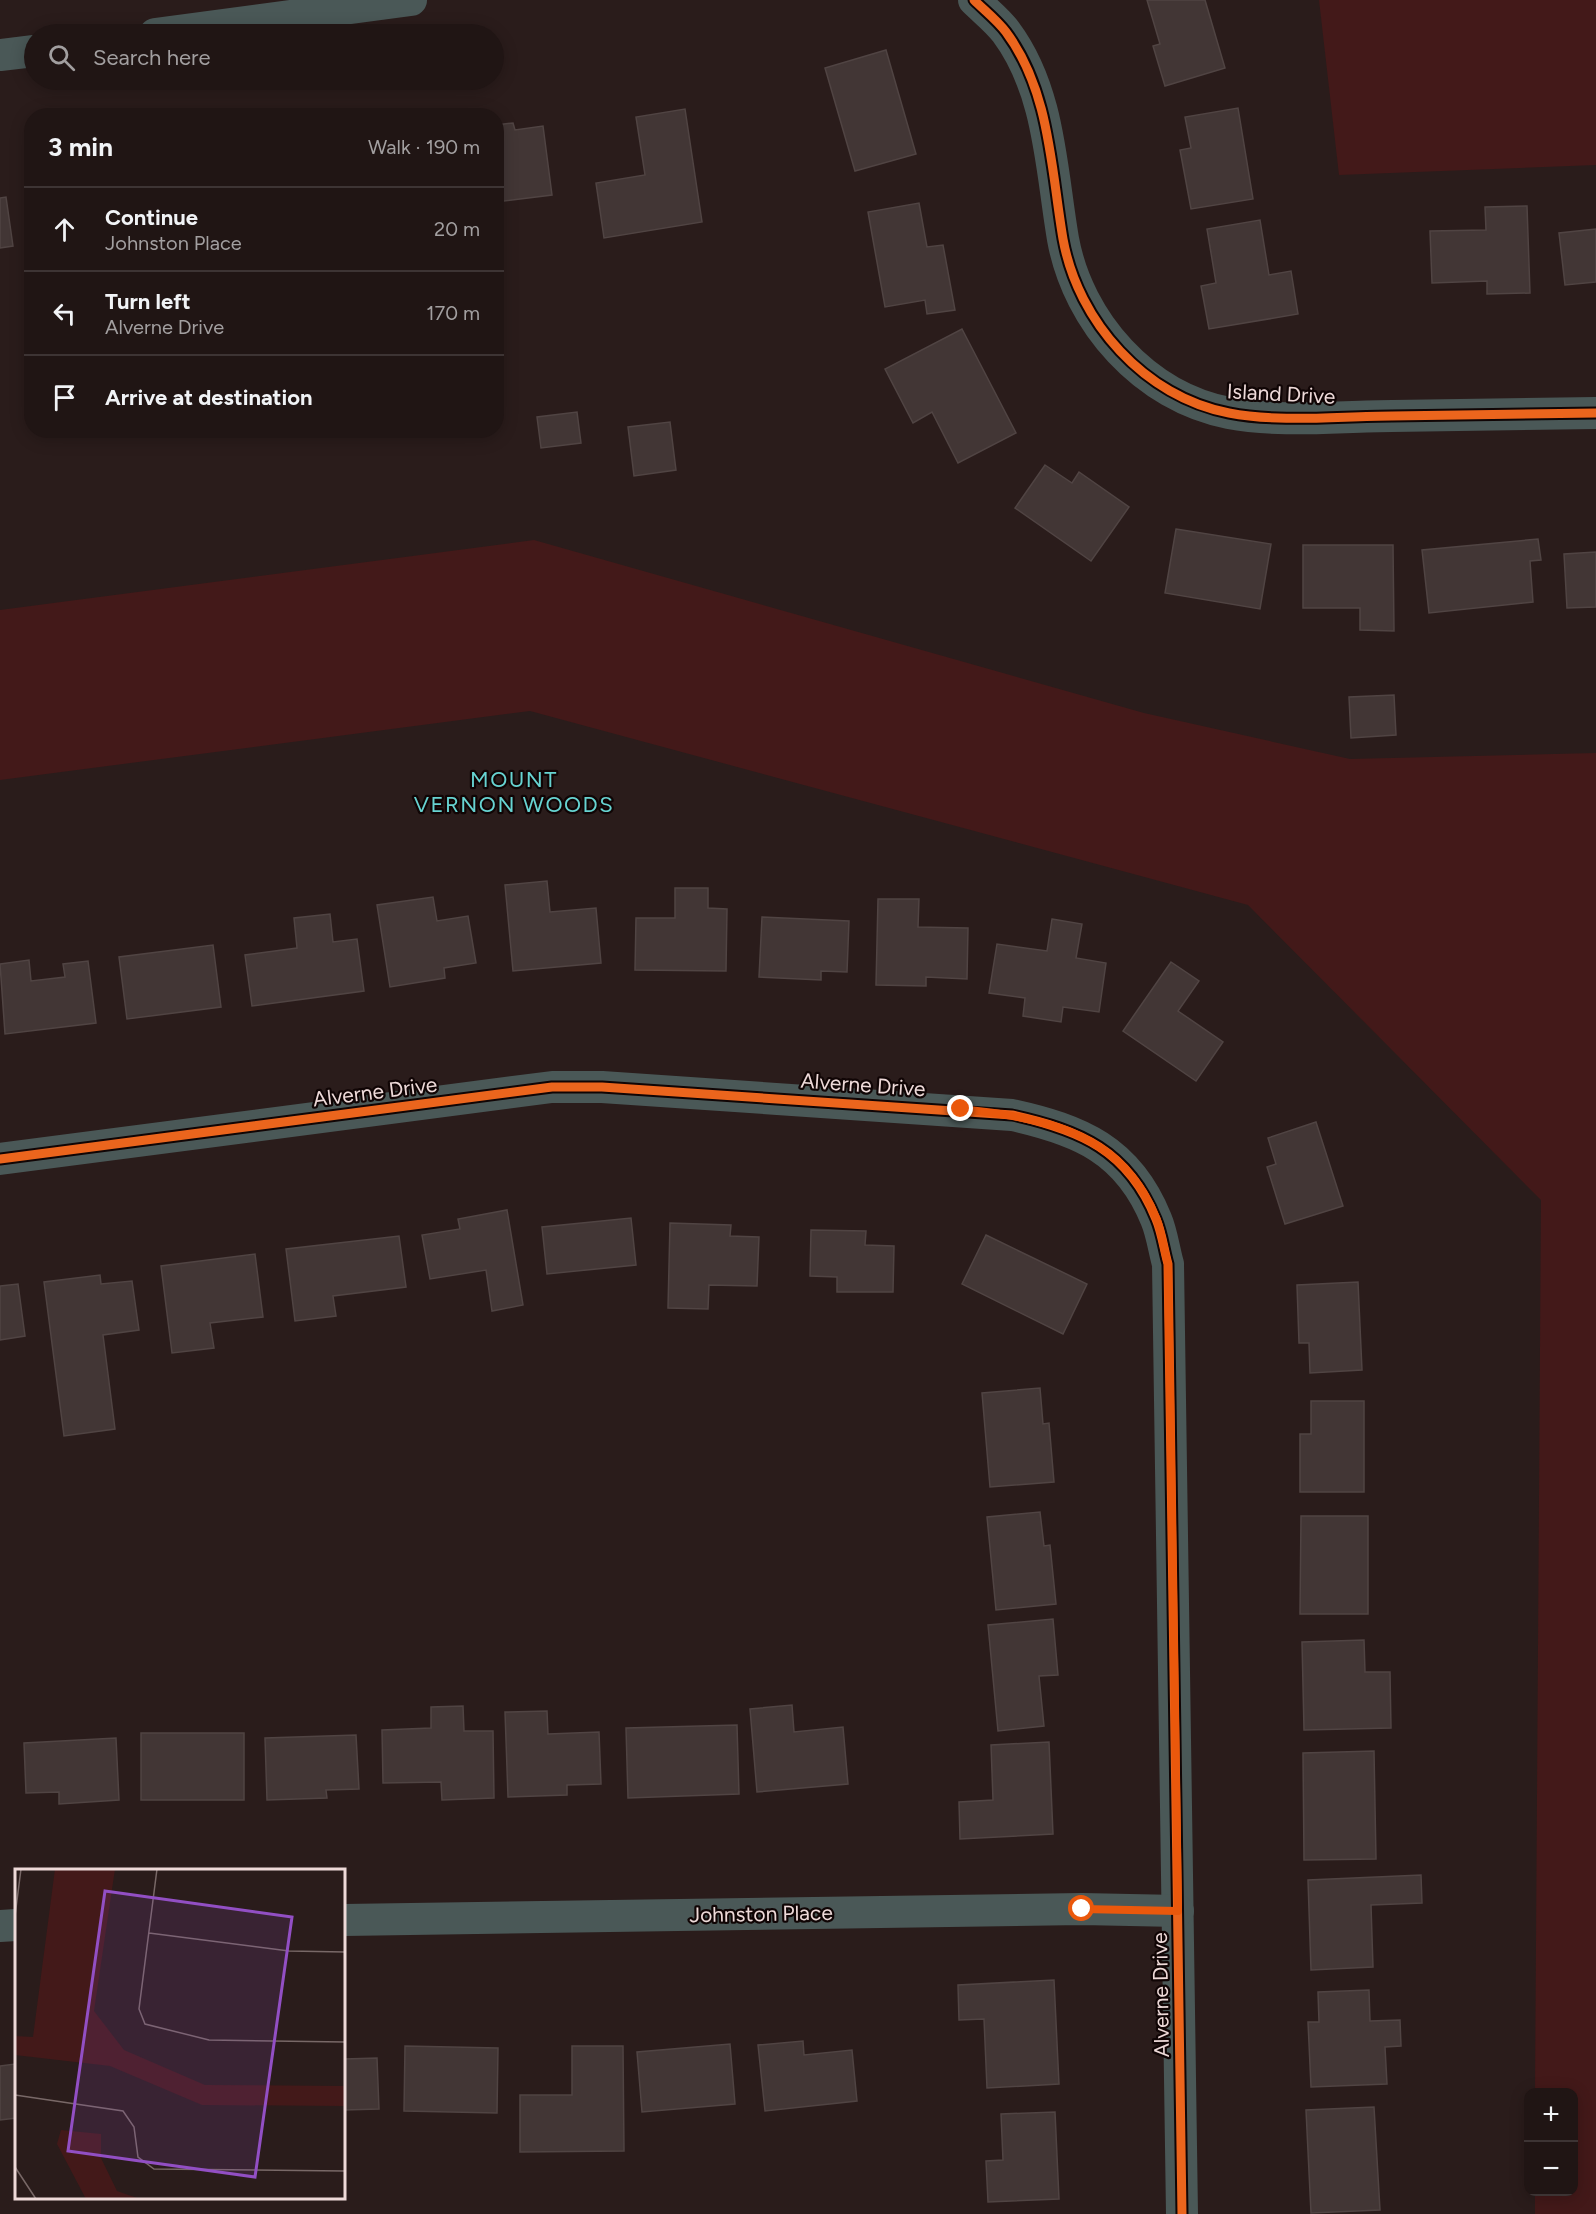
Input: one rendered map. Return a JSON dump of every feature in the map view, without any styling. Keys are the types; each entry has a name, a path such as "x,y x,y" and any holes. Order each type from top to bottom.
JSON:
{"street":[{"path":"230,24 411,0"},
{"name":"Island Drive","path":"974,0 1005,31 1024,62 1039,97 1064,242 1074,279 1092,315 1114,346 1146,375 1186,399 1229,413 1287,417 1596,413"},
{"path":"0,56 24,52"},
{"name":"Alverne Drive","path":"0,1159 552,1087 698,1091 1012,1114 1059,1125 1100,1146 1136,1183 1157,1220 1168,1264 1182,2214"},
{"name":"Johnston Place","path":"345,1920 1082,1909 1178,1911"},
{"path":"0,1926 15,1925"}],"shaded area":[{"path":"1319,0 1596,0 1596,165 1339,175"},
{"path":"534,540 1144,713 1350,759 1596,753 1596,2214 1535,2214 1535,2196 1578,2196 1578,2088 1535,2088 1541,1200 1248,905 530,711 0,780 0,610"}],"building":[{"path":"1147,0 1205,0 1225,68 1165,86 1153,46 1160,44"},
{"path":"886,50 916,154 855,171 825,68"},
{"path":"1238,108 1253,199 1191,209 1180,150 1191,148 1185,117"},
{"path":"685,109 702,222 604,238 596,183 645,175 636,117"},
{"path":"513,123 515,130 543,126 552,195 504,201 504,124"},
{"path":"6,197 13,246 0,248 0,198"},
{"path":"919,203 927,247 943,245 955,310 927,314 925,300 885,307 868,212"},
{"path":"1527,206 1530,293 1487,294 1487,281 1432,283 1430,231 1486,230 1485,207"},
{"path":"1260,220 1269,275 1291,271 1298,314 1209,329 1201,286 1216,283 1207,229"},
{"path":"1596,229 1596,282 1565,285 1559,233"},
{"path":"962,329 1016,433 958,463 932,412 913,423 885,369"},
{"path":"577,412 581,443 541,448 537,417"},
{"path":"670,422 676,470 634,476 628,427"},
{"path":"1045,465 1072,483 1079,472 1129,507 1091,561 1015,508"},
{"path":"1176,529 1271,544 1260,609 1165,593"},
{"path":"1538,539 1541,560 1530,561 1533,602 1429,613 1422,550"},
{"path":"1303,545 1393,545 1394,631 1360,630 1360,608 1303,608"},
{"path":"1596,552 1596,607 1567,608 1564,554"},
{"path":"1394,695 1396,735 1351,738 1349,697"},
{"path":"547,881 550,912 596,908 601,963 513,971 505,885"},
{"path":"675,888 708,888 708,908 727,909 726,971 635,970 636,918 675,918"},
{"path":"433,897 437,921 468,916 476,963 444,968 445,978 390,987 377,905"},
{"path":"878,899 919,899 918,927 968,928 967,979 926,977 926,986 876,985"},
{"path":"330,914 333,942 357,939 364,991 252,1006 245,955 297,948 294,918"},
{"path":"762,917 849,921 847,972 821,971 821,980 759,977"},
{"path":"1052,919 1082,924 1076,958 1106,963 1099,1012 1063,1007 1061,1022 1023,1016 1025,998 989,993 997,944 1047,951"},
{"path":"213,945 221,1007 127,1019 119,957"},
{"path":"29,960 31,981 65,977 63,964 88,961 96,1023 5,1034 0,964"},
{"path":"1171,962 1199,981 1178,1011 1223,1042 1196,1081 1123,1031"},
{"path":"1316,1122 1343,1206 1285,1224 1267,1167 1276,1164 1268,1138"},
{"path":"507,1210 523,1305 492,1311 486,1270 430,1279 422,1235 460,1229 458,1219"},
{"path":"631,1218 636,1265 547,1274 542,1227"},
{"path":"670,1223 731,1225 730,1236 759,1237 757,1286 709,1285 708,1309 668,1308"},
{"path":"811,1230 866,1231 865,1245 894,1246 893,1292 837,1292 837,1277 810,1276"},
{"path":"986,1235 1087,1284 1063,1334 962,1284"},
{"path":"399,1236 406,1287 333,1296 336,1316 295,1321 286,1249"},
{"path":"255,1254 263,1317 210,1323 214,1348 172,1353 161,1266"},
{"path":"100,1275 101,1284 132,1281 139,1330 103,1335 115,1429 64,1436 44,1282"},
{"path":"1358,1282 1362,1370 1310,1373 1309,1343 1299,1343 1297,1285"},
{"path":"18,1284 25,1336 0,1340 0,1286"},
{"path":"1040,1388 1043,1424 1049,1423 1054,1482 990,1487 982,1393"},
{"path":"1311,1401 1364,1401 1364,1492 1300,1492 1300,1434 1311,1434"},
{"path":"1040,1512 1044,1546 1050,1545 1056,1604 996,1610 987,1517"},
{"path":"1301,1516 1368,1516 1368,1614 1300,1614"},
{"path":"1053,1619 1058,1675 1039,1676 1044,1726 998,1731 988,1625"},
{"path":"1364,1640 1365,1672 1390,1672 1391,1728 1304,1730 1302,1642"},
{"path":"792,1705 794,1732 843,1727 848,1784 757,1792 750,1709"},
{"path":"463,1706 464,1731 493,1731 494,1798 442,1800 441,1782 383,1783 382,1730 431,1728 431,1707"},
{"path":"547,1711 548,1734 599,1732 601,1784 567,1785 567,1795 508,1797 505,1712"},
{"path":"737,1725 739,1794 628,1798 626,1728"},
{"path":"141,1733 244,1733 244,1800 141,1800"},
{"path":"356,1735 359,1789 326,1790 327,1798 267,1800 265,1738"},
{"path":"116,1738 119,1800 59,1804 59,1792 26,1793 24,1743"},
{"path":"1049,1742 1053,1834 960,1839 959,1802 993,1800 991,1745"},
{"path":"1374,1751 1376,1859 1304,1860 1303,1753"},
{"path":"1421,1875 1422,1903 1371,1905 1373,1967 1311,1970 1308,1880"},
{"path":"1054,1980 1059,2084 987,2088 984,2019 959,2020 958,1985"},
{"path":"1369,1990 1370,2021 1400,2020 1401,2046 1385,2047 1387,2084 1311,2087 1308,2022 1319,2022 1318,1992"},
{"path":"803,2041 804,2055 852,2050 857,2101 765,2111 758,2045"},
{"path":"730,2044 735,2104 642,2112 637,2052"},
{"path":"405,2046 498,2048 497,2113 404,2111"},
{"path":"572,2046 623,2046 624,2151 520,2152 520,2095 572,2095"},
{"path":"377,2058 379,2109 345,2110 345,2059"},
{"path":"15,2064 15,2118 0,2120 0,2066"},
{"path":"1374,2107 1380,2210 1311,2213 1306,2110"},
{"path":"1055,2112 1059,2199 988,2202 986,2161 1003,2160 1001,2114"}],"cycle path":[{"path":"974,0 1006,32 1021,55 1032,79 1046,131 1063,239 1071,270 1083,299 1100,326 1120,351 1144,373 1170,391 1198,404 1229,413 1269,418 1596,413"},
{"path":"0,1159 552,1087 602,1087 1012,1115 1080,1136 1116,1160 1145,1195 1158,1224 1168,1264 1182,2214"}],"district":[{"name":"MOUNT VERNON WOODS","path":"514,792"}],"route":[{"path":"961,1109 1012,1114 1059,1125 1100,1146 1115,1158 1136,1183 1157,1220 1168,1264 1178,1911 1082,1909"}]}
